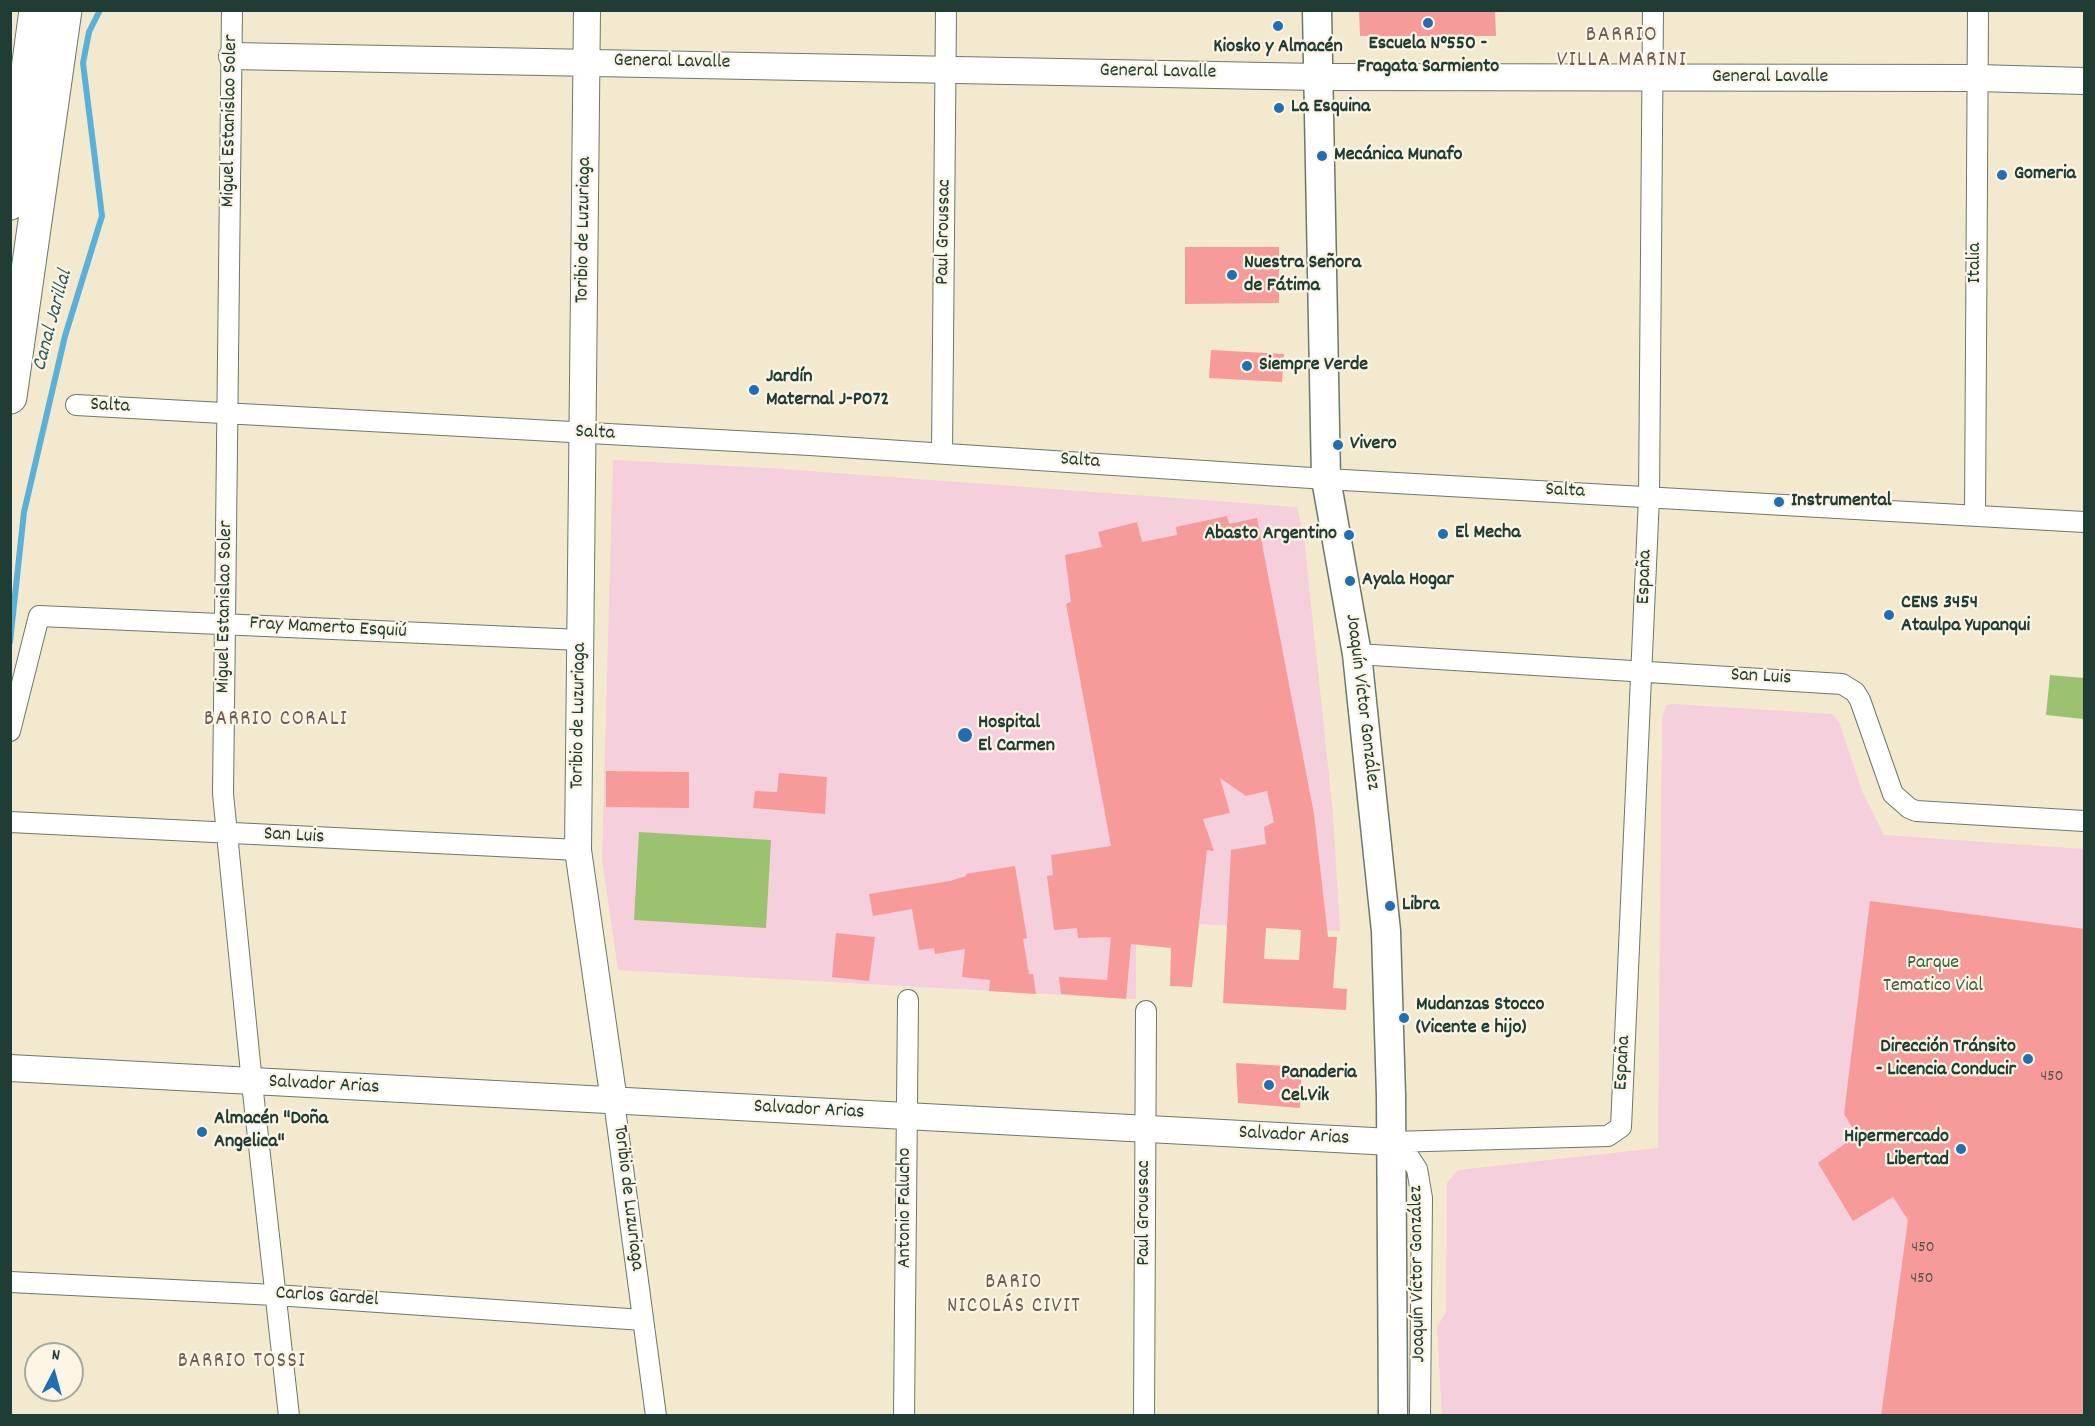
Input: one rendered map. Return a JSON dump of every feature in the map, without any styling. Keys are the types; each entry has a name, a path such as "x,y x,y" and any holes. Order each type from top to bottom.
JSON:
{"highway":[{"path":"10,203 36,10"},
{"path":"10,397 65,10"}],"main road":[{"name":"Joaquín Víctor González","path":"1317,10 1326,479 1358,654 1386,932 1391,1142 1393,1416"}],"street":[{"name":"Miguel Estanislao Soler","path":"232,10 227,624 223,794 252,1083 290,1416"},
{"name":"Toribio de Luzuriaga","path":"587,10 578,850 656,1416"},
{"name":"Paul Groussac","path":"942,453 946,10"},
{"name":"España","path":"1608,1136 1621,1128 1643,672 1649,497 1653,10"},
{"name":"Italia","path":"1975,515 1978,10"},
{"name":"General Lavalle","path":"232,56 946,68 1318,77 1977,78 2085,81"},
{"name":"Salta","path":"76,405 942,453 1326,479 2085,522"},
{"name":"Fray Mamerto Esquiú","path":"10,731 39,616 581,640"},
{"name":"San Luis","path":"1358,654 1842,684 1855,692 1860,700 1893,794 1909,808 1916,811 2085,821"},
{"name":"San Luis","path":"10,822 578,850"},
{"name":"Antonio Falucho","path":"904,1416 908,1000"},
{"name":"Paul Groussac","path":"1144,1416 1146,1011"},
{"name":"Salvador Arias","path":"10,1068 252,1083 1391,1142 1608,1136"},
{"name":"Joaquín Víctor González","path":"1391,1142 1409,1157 1417,1169 1422,1198 1420,1416"},
{"name":"Carlos Gardel","path":"10,1282 275,1295 643,1320"}],"shaded area":[{"name":"Hospital El Carmen","path":"613,460 768,468 1297,507 1304,538 1333,814 1340,931 1136,921 1136,999 618,970 602,859"},
{"path":"1666,705 1832,714 1839,722 1862,791 1884,835 2084,849 2084,1415 1442,1415 1437,1327 1446,1312 1447,1183 1458,1170 1658,1148 1662,717"}],"green space":[{"path":"2050,675 2084,678 2084,719 2046,715"},
{"path":"639,832 771,840 766,928 634,920"}],"building":[{"name":"Escuela N°550 - Fragata Sarmiento","path":"1359,10 1495,10 1496,36 1360,36"},
{"name":"Nuestra Señora de Fátima","path":"1185,247 1279,247 1279,303 1185,304"},
{"name":"Siempre Verde","path":"1211,350 1284,354 1282,382 1209,378"},
{"path":"1227,516 1229,524 1257,518 1314,814 1328,937 1337,937 1333,988 1347,989 1346,1010 1223,1003 1231,850 1266,844 1264,827 1274,822 1267,791 1246,796 1220,778 1230,813 1203,819 1214,851 1207,850 1192,987 1170,986 1171,948 1131,944 1126,999 1061,994 1059,977 1107,980 1111,937 1078,938 1077,928 1054,930 1047,876 1053,875 1051,855 1111,846 1066,604 1071,602 1065,555 1102,547 1098,532 1137,522 1142,542 1177,535 1176,527","holes":["1266,928 1301,930 1299,960 1264,959"]},
{"path":"606,771 689,772 689,808 606,807"},
{"path":"779,773 827,777 825,814 753,808 755,791 777,792"},
{"path":"1015,866 1027,938 1023,939 1029,974 1033,974 1036,994 989,991 990,980 962,977 965,949 935,954 934,948 919,950 912,909 873,916 869,894 950,881 966,876 966,874"},
{"name":"Hipermercado Libertad","path":"1870,901 2085,929 2085,1416 1881,1416 1908,1220 1893,1197 1853,1221 1818,1163 1857,1135 1844,1114"},
{"path":"836,933 875,937 869,981 832,977"},
{"name":"Panaderia Cel.Vik","path":"1236,1063 1302,1067 1300,1108 1238,1103"}],"waterway":[{"name":"Canal Jarillal","path":"10,642 24,512 65,336 102,216 83,63 89,32 100,10"}],"place":[{"name":"Escuela N°550 - Fragata Sarmiento","path":"1428,23"},
{"name":"Kiosko y Almacén","path":"1278,26"},
{"name":"La Esquina","path":"1279,108"},
{"name":"Mecánica Munafo","path":"1322,156"},
{"name":"Gomeria","path":"2002,175"},
{"name":"Nuestra Señora de Fátima","path":"1232,275"},
{"name":"Siempre Verde","path":"1247,366"},
{"name":"Jardín Maternal J-P072","path":"754,390"},
{"name":"Vivero","path":"1338,445"},
{"name":"Instrumental","path":"1779,502"},
{"name":"El Mecha","path":"1443,534"},
{"name":"Abasto Argentino","path":"1349,535"},
{"name":"Ayala Hogar","path":"1350,581"},
{"name":"CENS 3454 Ataulpa Yupanqui","path":"1889,615"},
{"name":"Hospital El Carmen","path":"965,735"},
{"name":"Libra","path":"1390,906"},
{"name":"Mudanzas Stocco (Vicente e hijo)","path":"1404,1018"},
{"name":"Dirección Tránsito - Licencia Conducir","path":"2028,1059"},
{"name":"Panaderia Cel.Vik","path":"1269,1085"},
{"name":"Almacén \"Doña Angelica\"","path":"202,1132"},
{"name":"Hipermercado Libertad","path":"1961,1149"}],"district":[{"name":"BARRIO VILLA MARINI","path":"1622,50"},
{"name":"BARRIO CORALI","path":"276,721"},
{"name":"BARIO NICOLÁS CIVIT","path":"1014,1296"},
{"name":"BARRIO TOSSI","path":"242,1363"}],"park label":[{"name":"Parque Tematico Vial","path":"1933,976"}]}
